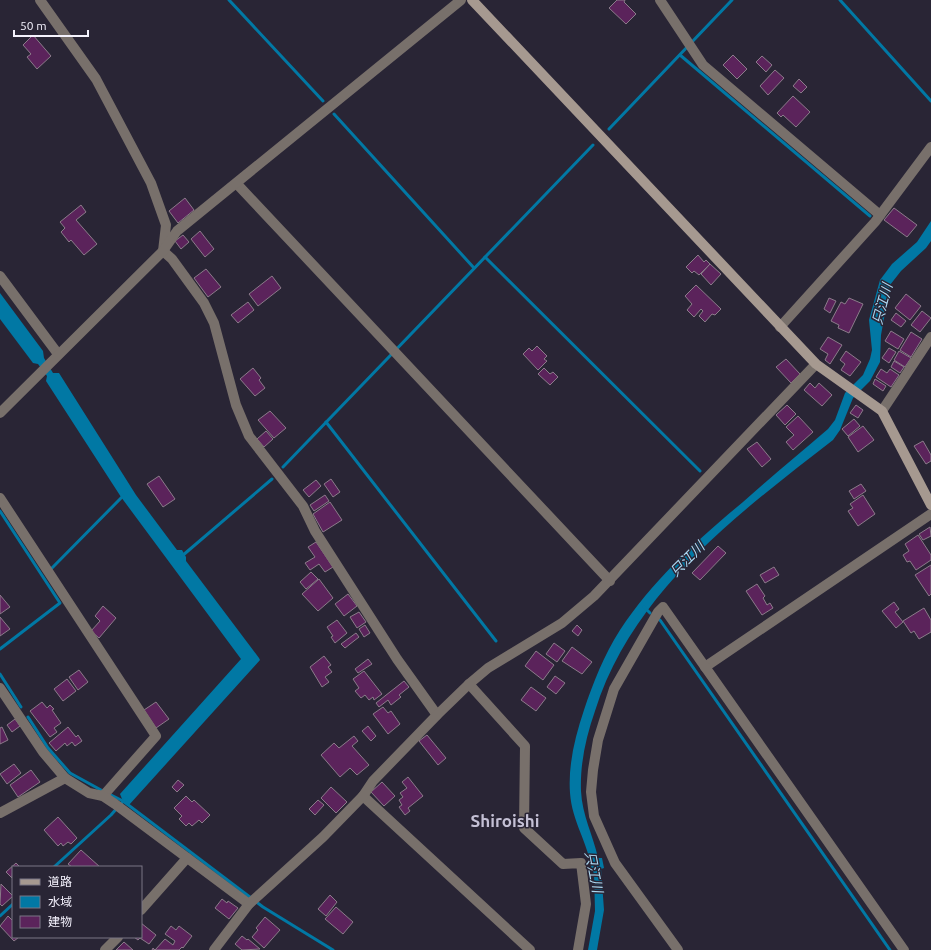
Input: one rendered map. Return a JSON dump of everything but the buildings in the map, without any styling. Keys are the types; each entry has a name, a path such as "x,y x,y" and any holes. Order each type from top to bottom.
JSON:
{"street":[{"path":"40,0 96,80 151,183 166,224 163,251"},
{"path":"0,413 163,251 177,231 237,184 461,0"},
{"path":"472,0 816,364 864,396 882,411 931,505"},
{"path":"660,0 703,65 880,215"},
{"path":"780,327 880,215 931,147"},
{"path":"237,184 610,581"},
{"path":"163,251 172,260 204,303 214,323 236,405 249,436 303,506 315,531 393,653 437,714"},
{"path":"0,276 58,354"},
{"path":"882,411 931,337"},
{"path":"214,950 252,901 323,837 363,796 373,781 437,714 488,668 562,623 610,581 816,364"},
{"path":"0,498 156,736 103,796"},
{"path":"705,667 931,514"},
{"path":"678,950 615,863 594,816 591,792 592,770 598,740 614,689 658,612 663,607 904,950"},
{"path":"469,684 525,746 524,828 563,864 580,863 586,904 578,950"},
{"path":"0,688 43,752 65,778 89,793 103,796 187,858 252,901"},
{"path":"0,813 65,778"},
{"path":"363,796 530,950"},
{"path":"142,909 187,858"},
{"path":"105,950 117,938"}],"water":[{"name":"只江川","path":"931,221 931,241 926,248 901,271 890,285 881,335 880,362 870,381 853,398 840,430 833,440 761,497 693,558 662,592 635,628 612,668 595,711 586,740 581,781 583,808 598,858 602,858 604,868 601,869 604,910 597,950 588,950 595,911 594,873 592,871 571,803 570,772 575,741 599,669 620,630 661,578 709,531 828,429 835,420 845,393 863,375 870,359 872,350 869,320 880,280 892,264 917,242"},
{"path":"0,293 43,351 44,358 53,373 59,373 136,495 177,550 182,550 186,557 186,561 260,660 129,805 122,799 120,794 241,659 121,497 46,381 47,376 38,364 33,363 0,319"}],"waterway":[{"path":"229,0 323,101"},
{"path":"609,129 732,0"},
{"path":"840,0 931,101"},
{"path":"680,55 870,216"},
{"path":"334,114 474,268"},
{"path":"283,467 593,145"},
{"path":"485,257 700,471"},
{"path":"326,422 496,641"},
{"path":"182,556 272,479"},
{"path":"51,569 123,496"},
{"path":"0,511 60,603 0,649"},
{"path":"644,607 650,613"},
{"path":"660,620 890,950"},
{"path":"0,674 21,707"},
{"path":"28,717 48,748 70,773 101,790"},
{"path":"111,795 123,801 263,907 333,950"},
{"path":"55,866 111,815 126,798"},
{"path":"0,916 12,905"}],"district":[{"name":"Shiroishi","path":"505,820"}]}
